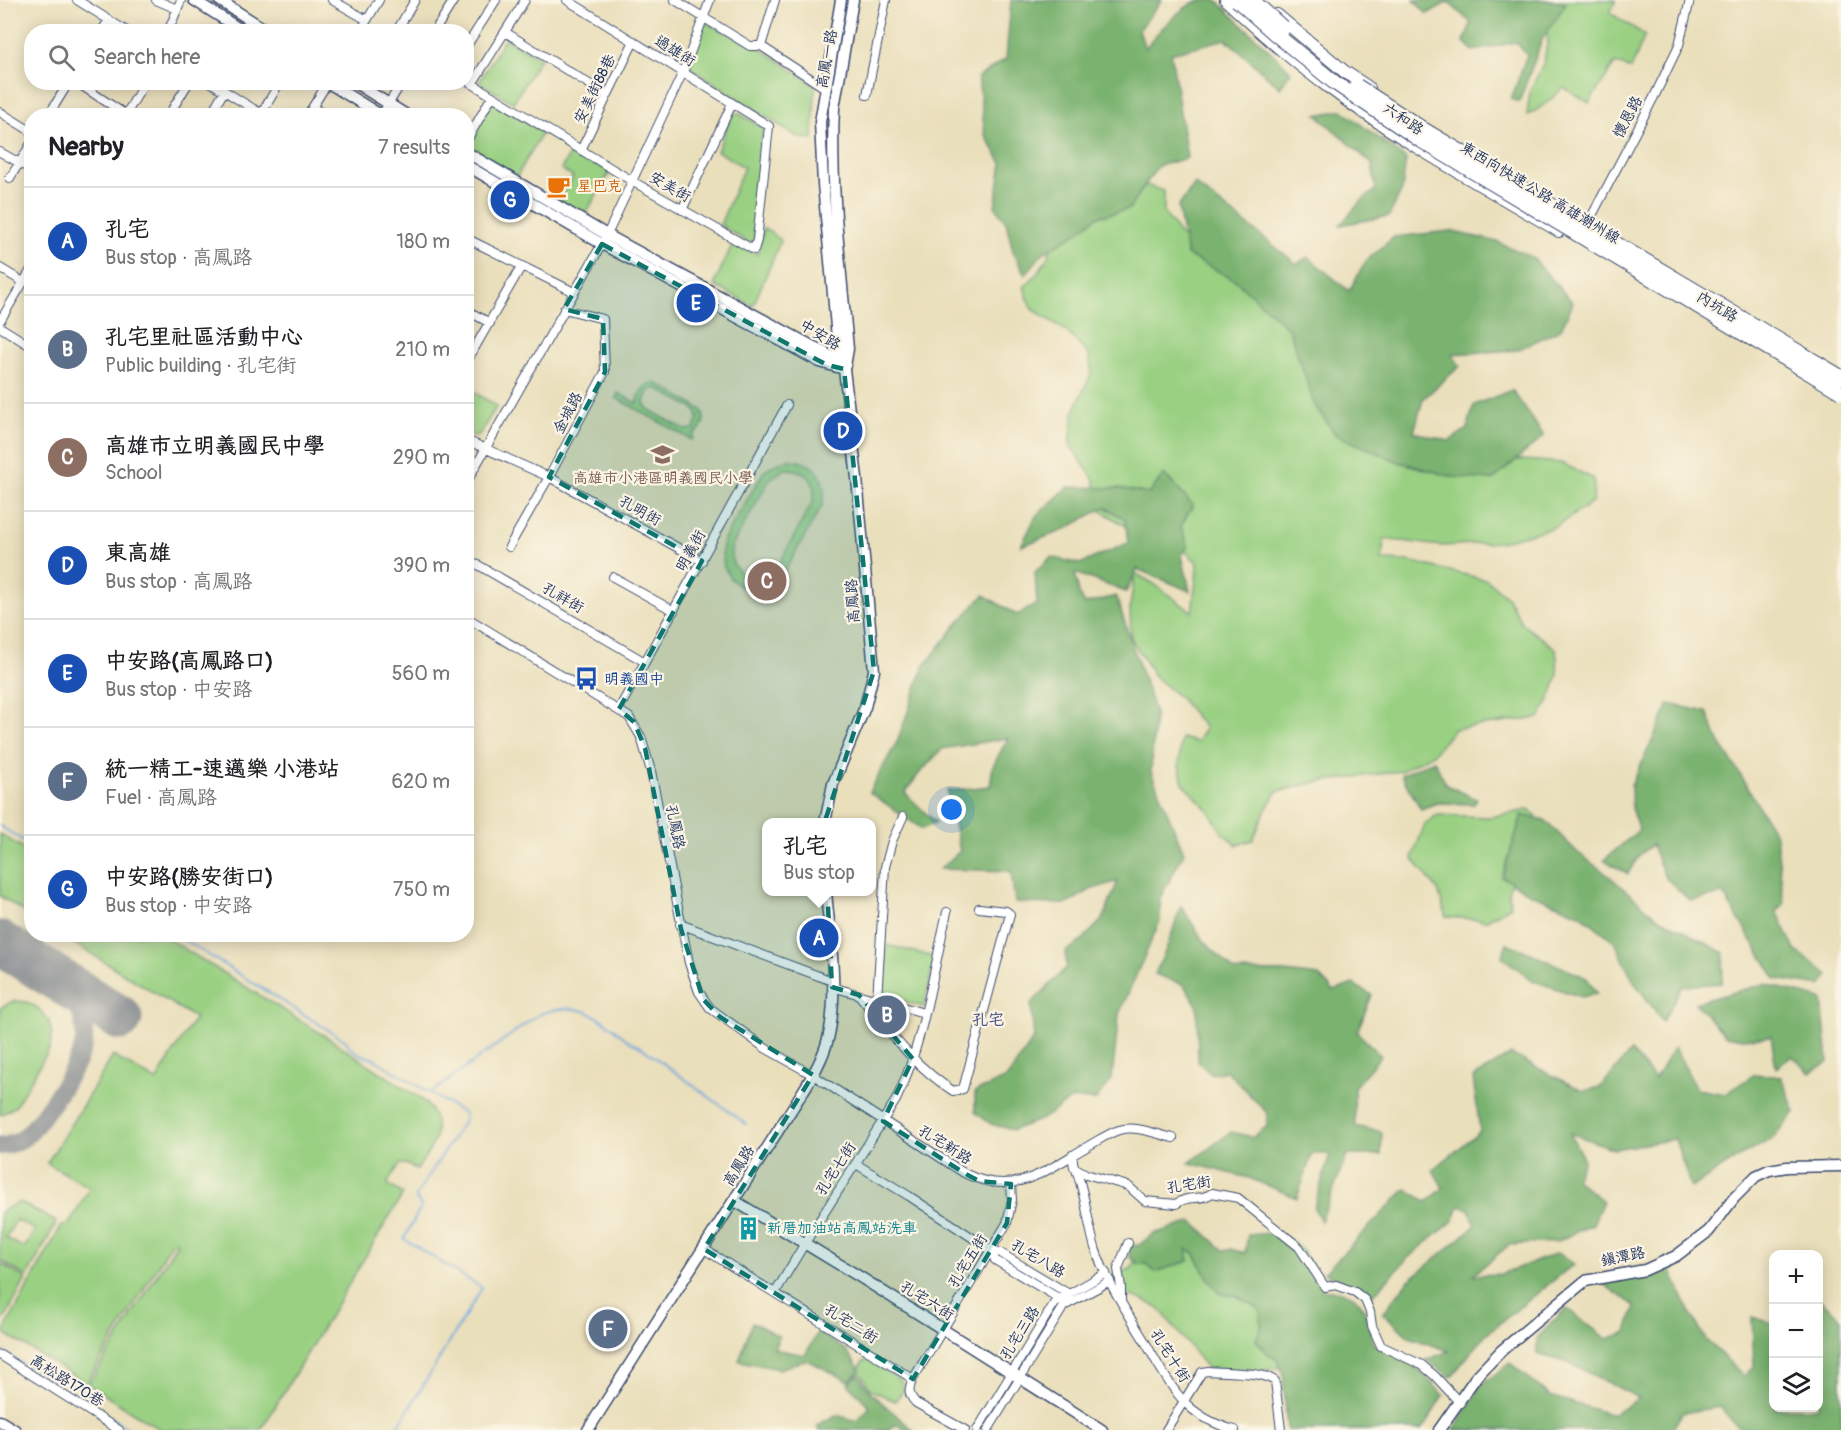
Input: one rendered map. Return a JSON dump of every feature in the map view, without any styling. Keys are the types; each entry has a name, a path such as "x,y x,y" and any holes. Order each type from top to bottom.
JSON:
{"highway":[{"name":"東西向快速公路 高雄潮州線","path":"1237,0 1335,83 1420,140 1841,392"},
{"name":"東西向快速公路 高雄潮州線","path":"1252,0 1278,25 1341,76 1388,107 1841,377"}],"main road":[{"name":"六和路","path":"1226,0 1268,38 1330,88 1414,145 1578,242"},
{"name":"六和路","path":"1261,0 1345,72 1429,126 1589,221"},
{"name":"內坑路","path":"1589,221 1841,371"},
{"name":"內坑路","path":"1578,242 1841,398"}],"street":[{"path":"77,0 115,24"},
{"path":"156,0 177,9"},
{"path":"171,24 181,0"},
{"path":"194,0 232,24"},
{"path":"219,0 256,24"},
{"path":"332,0 367,20"},
{"path":"365,24 379,0"},
{"path":"401,24 415,0"},
{"path":"440,24 454,0"},
{"path":"474,34 496,0"},
{"path":"474,75 525,0"},
{"name":"過雄街","path":"567,0 769,126"},
{"path":"675,0 750,46 761,46 825,88"},
{"path":"474,469 604,240 683,72 710,0"},
{"path":"761,46 775,0"},
{"name":"高鳳一路","path":"820,122 841,0"},
{"name":"高鳳一路","path":"833,123 853,0"},
{"path":"867,95 886,0"},
{"name":"懷恩路","path":"1578,242 1679,45 1690,0"},
{"path":"106,24 109,20"},
{"path":"505,32 607,95"},
{"name":"安美街88巷","path":"581,150 634,41"},
{"name":"安美街","path":"474,85 632,181 754,250 769,126"},
{"path":"53,108 64,90"},
{"path":"88,90 116,108"},
{"path":"131,108 141,90"},
{"path":"173,108 184,90"},
{"path":"221,90 250,108"},
{"path":"266,108 276,90"},
{"path":"313,107 324,90"},
{"path":"340,90 370,108"},
{"path":"367,90 396,108"},
{"path":"386,108 397,90"},
{"path":"215,108 224,92"},
{"path":"474,128 492,96"},
{"path":"682,210 732,104"},
{"path":"0,112 24,127"},
{"name":"高鳳路","path":"820,122 823,184 838,349 844,369 859,501 874,671 865,707 833,784 826,818"},
{"name":"高鳳路","path":"833,123 833,183 848,349 844,369"},
{"path":"0,152 24,166"},
{"path":"10,178 24,155"},
{"name":"中安路","path":"474,157 604,240"},
{"name":"中安路","path":"474,169 604,240 832,357 844,369"},
{"path":"474,242 574,292"},
{"path":"0,267 24,274"},
{"path":"474,350 521,267"},
{"path":"0,321 24,282"},
{"name":"金城路","path":"509,547 605,372 603,319 564,309"},
{"path":"474,314 490,323"},
{"path":"0,327 24,343"},
{"name":"明義街","path":"619,709 787,405"},
{"name":"孔明街","path":"474,444 549,477 702,561"},
{"name":"孔祥街","path":"474,563 645,662"},
{"path":"613,577 674,611"},
{"name":"孔鳳路","path":"474,622 619,709 634,722 645,748 680,924 696,984 703,999 710,1008 765,1048 813,1075"},
{"path":"877,1000 885,867 892,841 903,817"},
{"name":"高鳳路","path":"588,1430 813,1075 828,1037 832,984 826,896"},
{"path":"859,995 929,1075 953,1091 963,1089 1010,914 1006,911 979,908"},
{"path":"883,1121 906,1079 913,1059 947,912"},
{"path":"680,924 859,995 924,1013"},
{"name":"孔宅新路","path":"813,1075 979,1181 1011,1184 1029,1179 1120,1129 1140,1129 1173,1138"},
{"name":"孔宅七街","path":"775,1293 883,1121"},
{"path":"1072,1155 1074,1167"},
{"name":"孔宅八路","path":"856,1164 991,1250 999,1252 1069,1294"},
{"name":"鎮潭路","path":"1439,1430 1476,1377 1502,1350 1585,1281 1645,1270 1676,1256 1709,1231 1734,1198 1756,1176 1769,1170 1787,1167 1841,1166"},
{"name":"孔宅十街","path":"1074,1167 1082,1184 1093,1241 1106,1273 1162,1369 1184,1401 1212,1423 1235,1430"},
{"name":"孔宅街","path":"1074,1167 1086,1174 1128,1186 1145,1201 1176,1204 1184,1198 1205,1197 1212,1193 1238,1198 1299,1247 1325,1287 1336,1285 1355,1292 1365,1300 1372,1326 1381,1346 1422,1365 1460,1403"},
{"name":"孔宅五街","path":"913,1379 1008,1223 1012,1200 1011,1184"},
{"name":"孔宅六街","path":"735,1201 1102,1430"},
{"path":"1121,1302 1118,1269 1128,1243"},
{"name":"孔宅二街","path":"704,1249 913,1379"},
{"name":"孔宅八路","path":"991,1250 995,1260 1062,1303"},
{"name":"孔宅三路","path":"977,1430 1069,1294 1106,1273"},
{"name":"孔宅三路","path":"1062,1303 1110,1281"},
{"name":"高松路170巷","path":"0,1354 119,1430"},
{"path":"1166,1430 1202,1372 1208,1371 1262,1376 1275,1381 1281,1430"},
{"name":"孔宅三路","path":"988,1430 1016,1375"},
{"path":"913,1379 909,1392 910,1397 916,1403 965,1430"},
{"path":"0,1421 15,1430"}],"highlighted area":[{"path":"602,244 827,365 844,369 874,671 824,824 832,987 859,995 913,1059 883,1121 979,1181 1011,1184 1007,1223 913,1379 704,1249 813,1075 720,1017 703,999 681,929 645,748 634,722 619,709 702,561 549,477 605,372 603,319 564,309"}],"green space":[{"path":"1011,0 1162,0 1139,30 1145,49 1161,29 1190,4 1197,1 1216,0 1291,71 1280,88 1226,39 1171,53 1187,158 1158,166 1129,209 1097,217 1074,235 1043,253 1025,275 1013,251 1006,222 995,206 1002,163 985,135 978,77 1006,59"},
{"path":"1414,0 1546,0 1566,3 1542,40 1519,102 1511,99 1527,55 1516,42 1473,51 1464,42 1471,23 1448,2 1427,14"},
{"path":"1509,0 1616,0 1610,13 1645,35 1631,69 1615,63 1589,103 1564,88 1527,115 1530,91 1544,62 1548,38 1543,25"},
{"path":"706,23 760,48 815,85 813,139 799,138 691,68 688,62 701,25"},
{"path":"506,39 540,58 513,103 479,82"},
{"path":"493,101 543,131 517,176 474,151 474,131"},
{"path":"1342,110 1406,159 1402,190 1389,216 1340,225 1362,200 1376,190 1372,164 1317,115"},
{"path":"738,113 763,128 754,239 750,244 720,225 744,167 717,151 732,114"},
{"path":"572,150 610,172 585,215 559,200 573,177 561,169"},
{"path":"1195,184 1297,264 1308,257 1349,291 1366,261 1394,237 1450,231 1498,242 1532,257 1573,303 1561,329 1517,350 1452,354 1460,366 1423,399 1414,432 1449,441 1467,429 1474,405 1512,390 1544,436 1493,480 1453,477 1399,462 1336,435 1315,406 1289,329 1235,280 1187,255 1178,207"},
{"path":"1146,185 1164,191 1164,213 1192,250 1268,284 1345,424 1512,459 1561,463 1594,479 1593,502 1555,527 1500,542 1442,546 1384,539 1382,560 1408,561 1487,580 1508,598 1522,624 1556,649 1558,674 1552,694 1539,718 1454,729 1433,754 1401,771 1317,782 1276,792 1253,840 1236,845 1221,831 1208,810 1183,783 1179,766 1181,738 1197,742 1205,728 1181,699 1154,676 1131,638 1130,607 1135,573 1192,612 1198,563 1169,536 1127,527 1094,506 1095,481 1070,445 1074,411 1092,372 1088,354 1065,330 1031,308 1024,287 1037,274 1046,260 1060,229"},
{"path":"764,228 781,240 753,306 715,286 715,282 732,245 757,254"},
{"path":"652,383 656,383 701,409 704,417 703,424 693,434 692,440 616,398 618,393 638,404 641,391","holes":["656,388 696,410 698,418 694,429 685,430 648,409 644,403 647,393"]},
{"path":"474,392 497,406 479,435 474,436"},
{"path":"788,460 806,464 813,468 822,479 824,496 822,506 781,578 763,587 751,589 739,586 730,578 724,567 722,552 724,539 763,473 769,467","holes":["785,469 809,477 813,487 813,501 774,573 764,579 745,578 733,564 732,546 770,479"]},
{"path":"1164,474 1193,505 1181,526 1188,545 1182,556 1190,591 1137,569 1126,592 1075,573 1079,594 1085,604 1116,596 1155,713 1151,772 1184,853 1160,898 1160,921 1119,1014 1112,1078 1096,1100 1072,1099 1042,1119 1013,1130 991,1124 975,1112 975,1092 1007,1078 1034,1038 1031,1004 1067,967 1065,952 1080,942 1103,919 1118,881 1090,890 1067,904 1015,903 1011,871 940,869 960,851 947,791 990,786 993,766 1008,738 942,749 905,793 936,823 922,829 869,792 898,740 923,668 957,624 984,595 1017,615 1037,604 1035,572 1051,557 1080,564 1128,543 1125,519 1105,507 1062,531 1021,546 1036,516 1068,487 1120,488 1149,494"},
{"path":"1669,704 1707,712 1719,742 1776,836 1784,904 1777,911 1795,950 1829,975 1821,986 1776,979 1723,894 1690,901 1665,877 1652,845 1639,855 1628,874 1604,860 1639,830 1632,811 1631,786"},
{"path":"1434,760 1446,785 1477,799 1474,804 1437,803 1421,809 1401,775"},
{"path":"1528,810 1536,815 1508,891 1511,906 1487,920 1446,917 1438,890 1412,858 1425,824 1437,815 1489,817"},
{"path":"1522,815 1545,820 1577,852 1608,875 1654,915 1724,953 1722,983 1682,986 1663,1021 1634,982 1615,942 1580,914 1529,893 1502,877"},
{"path":"0,834 24,849 24,911 0,896"},
{"path":"1181,906 1203,940 1234,971 1285,972 1319,976 1334,991 1353,984 1372,995 1357,1032 1381,1056 1354,1087 1355,1126 1382,1132 1381,1155 1347,1155 1321,1221 1314,1208 1330,1154 1312,1154 1297,1198 1249,1178 1189,1163 1231,1132 1253,1137 1267,1126 1267,1113 1227,1071 1211,1074 1198,1062 1197,1005 1184,985 1155,974"},
{"path":"72,942 173,942 330,1039 424,1101 435,1120 436,1136 417,1170 406,1164 400,1164 388,1182 390,1186 403,1194 263,1427 259,1430 161,1430 6,1334 5,1329 62,1225 69,1224 90,1188 47,1163 113,1056 156,1081 195,1018","holes":["173,1241 177,1243 90,1382 88,1380"]},
{"path":"1507,943 1587,978 1597,994 1581,997 1534,981 1502,957"},
{"path":"887,945 935,957 924,1007 882,995"},
{"path":"1764,984 1822,999 1828,1062 1810,1073 1792,1056 1776,1068 1771,1036 1742,1039 1726,1036 1695,1003"},
{"path":"13,1001 27,1002 38,1008 48,1019 52,1033 50,1048 15,1107 0,1115 0,1008"},
{"path":"1674,1047 1697,1089 1725,1094 1755,1074 1781,1077 1795,1112 1773,1139 1740,1156 1691,1188 1675,1139 1614,1149 1570,1133 1584,1160 1575,1179 1603,1201 1593,1224 1556,1242 1509,1245 1473,1275 1501,1274 1558,1253 1574,1264 1485,1335 1451,1377 1426,1360 1449,1351 1409,1337 1383,1313 1407,1282 1475,1226 1469,1209 1459,1206 1453,1221 1409,1257 1371,1297 1342,1280 1324,1273 1406,1189 1427,1202 1443,1188 1433,1170 1480,1131 1473,1078 1511,1054 1583,1091 1601,1087 1631,1051 1655,1079"},
{"path":"19,1202 55,1221 27,1277 0,1260 0,1212","holes":["16,1220 35,1230 24,1248 6,1238"]},
{"path":"1192,1222 1225,1251 1231,1249 1245,1253 1248,1235 1272,1233 1294,1249 1326,1291 1339,1291 1356,1299 1362,1305 1374,1344 1417,1368 1444,1395 1422,1430 1287,1430 1283,1373 1276,1359 1270,1356 1256,1340 1262,1324 1259,1309 1237,1296 1221,1294 1211,1283 1194,1253 1187,1249 1189,1261 1155,1272 1146,1264 1138,1264 1129,1256 1130,1246 1139,1245 1153,1234"},
{"path":"1193,1227 1204,1231 1207,1249 1229,1260 1260,1250 1270,1242 1287,1239 1303,1251 1322,1282 1278,1368 1208,1369 1158,1307 1133,1296 1123,1298 1111,1274 1131,1269 1141,1247"},
{"path":"0,1263 26,1279 0,1323"},
{"path":"1670,1269 1688,1309 1706,1340 1744,1376 1754,1367 1752,1317 1769,1322 1769,1412 1823,1412 1823,1302 1841,1319 1841,1430 1740,1430 1720,1407 1682,1413 1672,1430 1454,1430 1481,1385 1510,1363 1550,1396 1613,1415 1639,1398 1569,1363 1537,1354 1537,1338 1566,1308 1607,1339 1627,1332 1635,1306 1600,1282"},
{"path":"752,1322 779,1336 774,1349 805,1355 818,1332 846,1350 860,1370 849,1381 807,1360 779,1369 739,1361"},
{"path":"868,1359 901,1381 904,1390 895,1401 871,1390 859,1371 861,1364"},
{"path":"858,1374 870,1392 913,1430 904,1430 898,1424 887,1430 818,1430 818,1425 836,1415 857,1421 870,1407 848,1384"}],"waterway":[{"path":"0,826 24,841"},
{"path":"188,942 346,1041 358,1053 374,1059 465,1114 464,1121 417,1194 416,1199 421,1205 420,1209 404,1239 482,1288 396,1430"},
{"path":"431,1093 538,1015 559,1009 578,1009 604,1021 746,1124"},
{"path":"0,1350 131,1430"}],"taxiway":[{"path":"0,1146 17,1142 29,1132 58,1094 76,1064 84,1042 84,1025 77,1003 63,983"}],"runway":[{"path":"0,943 120,1018"}],"place":[{"name":"星巴克","path":"559,186"},
{"name":"中安路(勝安街口)","path":"510,200"},
{"name":"中安路(高鳳路口)","path":"696,303"},
{"name":"東高雄","path":"843,431"},
{"name":"高雄市小港區明義國民小學","path":"663,454"},
{"name":"高雄市立明義國民中學","path":"767,581"},
{"name":"明義國中","path":"586,679"},
{"name":"孔宅","path":"819,938"},
{"name":"孔宅里社區活動中心","path":"887,1015"},
{"name":"新厝加油站高鳳站洗車","path":"749,1228"},
{"name":"統一精工-速邁樂 小港站","path":"608,1329"}],"district":[{"name":"孔宅","path":"988,1020"}]}
